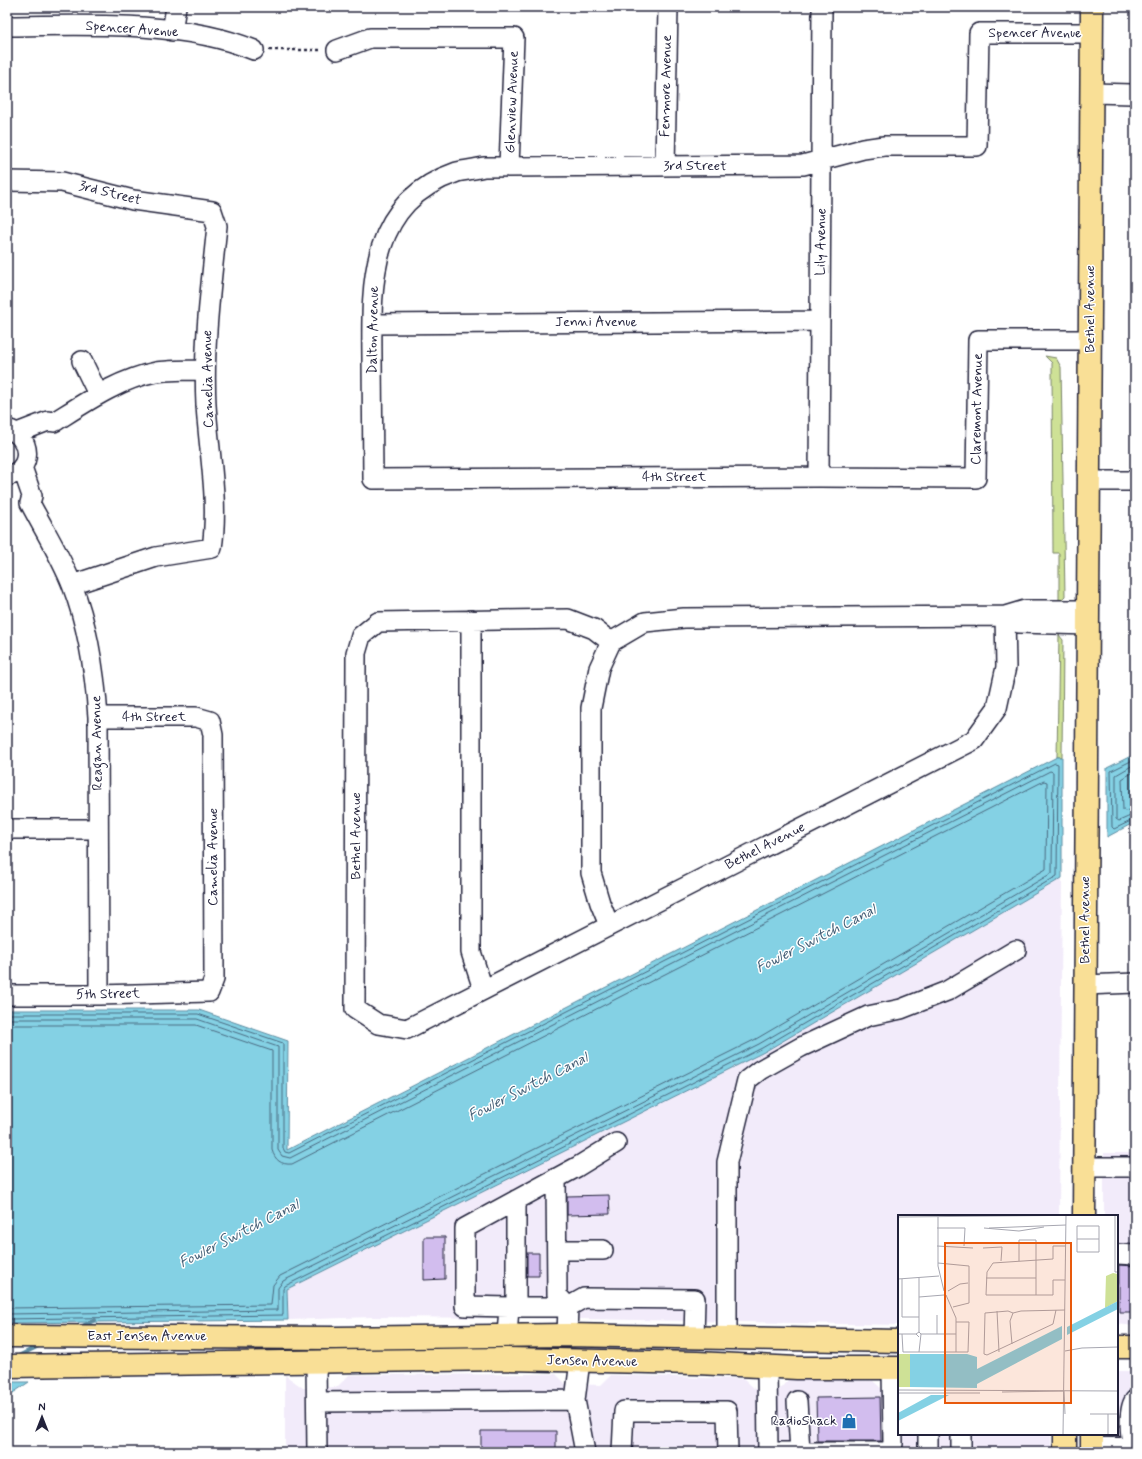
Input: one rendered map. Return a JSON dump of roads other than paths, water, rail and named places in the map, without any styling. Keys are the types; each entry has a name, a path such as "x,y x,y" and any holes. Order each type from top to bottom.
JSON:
{"main road":[{"name":"Bethel Avenue","path":"1084,1215 1085,854 1092,7"},
{"path":"316,1362 321,1352 333,1347 416,1346 448,1335"},
{"name":"Jensen Avenue","path":"286,1337 567,1335 898,1341"},
{"path":"432,1360 481,1347 556,1346 564,1343 567,1335"},
{"name":"East Jensen Avenue","path":"7,1336 286,1337"},
{"path":"580,1361 586,1352 593,1349 671,1349 685,1347 694,1338"},
{"path":"697,1364 739,1352 822,1353 829,1350 836,1340"},
{"path":"1118,1347 1135,1347"},
{"name":"Jensen Avenue","path":"285,1362 432,1360 580,1361 767,1367 895,1368"},
{"name":"East Jensen Avenue","path":"7,1366 285,1362"},
{"path":"1065,1435 1065,1452"}],"street":[{"path":"172,31 176,7"},
{"name":"Fenmore Avenue","path":"665,166 668,7"},
{"name":"Lily Avenue","path":"819,476 822,7"},
{"name":"Spencer Avenue","path":"7,26 97,25 172,31 221,37 254,50"},
{"name":"Spencer Avenue","path":"977,146 979,32 1092,32"},
{"name":"Glenview Avenue","path":"337,50 370,38 514,38 509,166"},
{"path":"1092,93 1132,94"},
{"name":"3rd Street","path":"417,193 435,182 458,172 484,167 803,165 863,149 884,146 977,146"},
{"name":"3rd Street","path":"7,181 62,182 133,200 212,211"},
{"name":"Dalton Avenue","path":"373,479 372,292 376,263 386,235 399,212 417,193"},
{"name":"Camelia Avenue","path":"72,585 156,557 212,548 215,530 214,481 206,405 206,340 217,226 212,211"},
{"name":"Jenni Avenue","path":"372,324 820,321"},
{"name":"Claremont Avenue","path":"976,478 978,340 1090,340"},
{"path":"82,361 98,394"},
{"path":"12,473 27,456 17,435 52,428 54,422 98,394 129,380 156,372 206,370"},
{"name":"Reagan Avenue","path":"12,473 22,501 30,503 72,585 89,652 95,683 98,717 99,995"},
{"name":"4th Street","path":"373,479 819,476 976,478"},
{"path":"1089,481 1134,481"},
{"path":"609,925 600,903 591,873 591,708 599,668 611,642 645,622 684,618 1005,616 1019,623 1088,617"},
{"name":"Bethel Avenue","path":"611,642 594,629 568,619 378,622 361,636 356,653 355,1009 378,1024 407,1029 974,740 997,708 1006,667 1005,616"},
{"path":"471,620 471,952 483,989"},
{"name":"4th Street","path":"98,717 196,717 210,720"},
{"name":"Camelia Avenue","path":"209,992 214,979 213,735 210,720"},
{"path":"7,829 98,829"},
{"path":"727,1338 727,1162 747,1080 760,1070 801,1047 868,1016 901,1009 947,991 1016,950"},
{"path":"1085,985 1135,983"},
{"name":"5th Street","path":"7,995 99,995 209,992"},
{"path":"616,1143 465,1228 465,1306 568,1307 584,1298 695,1299 694,1338"},
{"path":"1084,1167 1135,1167"},
{"path":"556,1178 557,1294 568,1307 567,1335"},
{"path":"507,1336 512,1307 516,1200"},
{"path":"556,1250 603,1250"},
{"path":"1118,1254 1135,1255"},
{"path":"580,1361 575,1400 584,1452"},
{"path":"316,1362 317,1452"},
{"path":"767,1367 768,1452 889,1452 893,1444 895,1368"},
{"path":"316,1402 575,1400"},
{"path":"1092,1445 1134,1447 1130,1434 1132,1405 1135,1400"},
{"path":"797,1401 800,1452"},
{"path":"622,1452 624,1411 727,1411 728,1452"},
{"path":"928,1435 928,1452"},
{"path":"961,1435 962,1452"}],"water":[{"path":"1135,754 1135,822 1107,837 1107,768"},
{"path":"1057,757 1062,757 1062,878 764,1052 287,1289 288,1320 7,1323 7,1010 199,1010 288,1041 287,1150"},
{"path":"7,1382 29,1382 7,1397"}],"waterway":[{"name":"Fowler Switch Canal","path":"78,1328 95,1320"},
{"name":"Fowler Switch Canal","path":"16,1357 41,1345"}],"place":[{"name":"RadioShack","path":"849,1421"}]}
